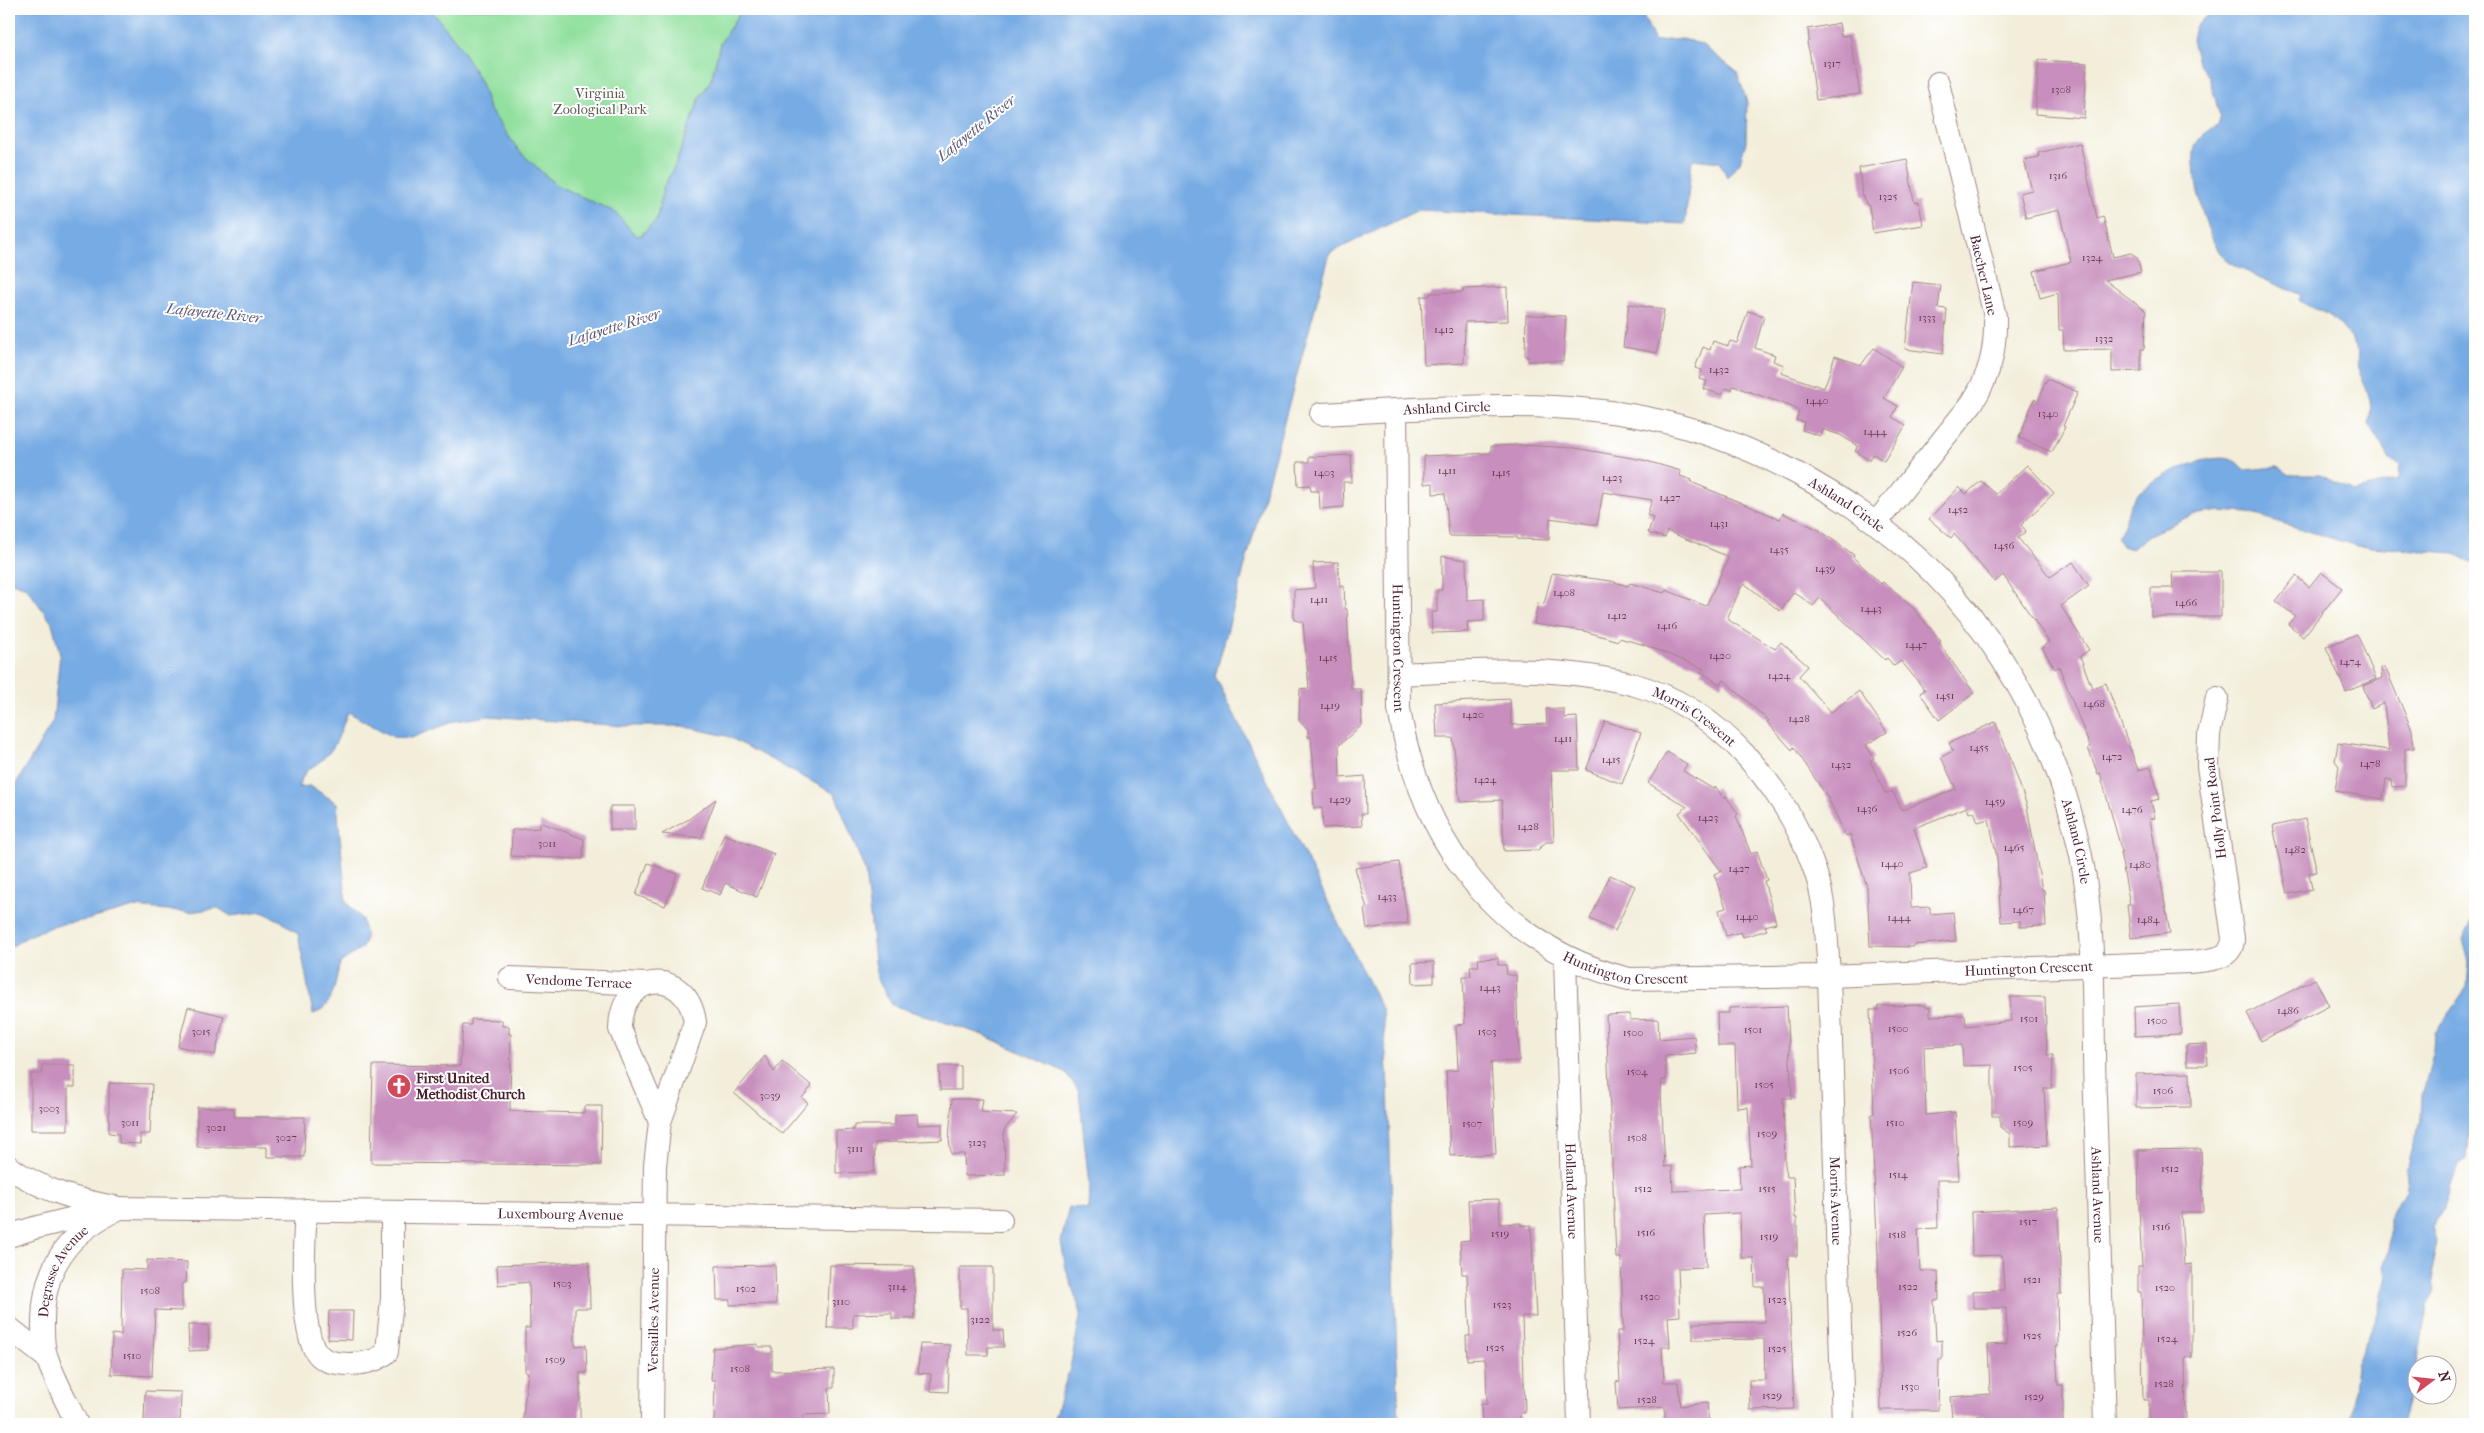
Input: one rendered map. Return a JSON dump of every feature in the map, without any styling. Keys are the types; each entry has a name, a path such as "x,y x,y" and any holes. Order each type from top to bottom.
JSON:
{"street":[{"name":"Baecher Lane","path":"1876,523 1972,403 1983,386 1990,367 1995,342 1994,316 1938,83"},
{"name":"Ashland Circle","path":"1321,414 1512,406 1574,408 1644,417 1691,428 1737,444 1791,470 1832,493 1876,523 1925,564 1962,603 2001,655 2028,702 2067,801 2081,858 2091,941 2092,966"},
{"name":"Huntington Crescent","path":"1396,410 1399,708 1406,748 1417,785 1440,835 1456,861 1480,890 1519,926 1565,957 1601,972 1629,979 1830,976 2190,962 2221,958 2228,954 2233,945 2226,888"},
{"name":"Morris Crescent","path":"1398,674 1486,669 1535,670 1596,677 1636,686 1669,698 1700,716 1732,742 1759,771 1779,798 1803,842 1816,873 1826,932 1830,976"},
{"name":"Holly Point Road","path":"2218,698 2209,734 2208,766 2226,888"},
{"name":"Holland Avenue","path":"1565,957 1580,1424"},
{"name":"Ashland Avenue","path":"2092,966 2105,1424"},
{"name":"Morris Avenue","path":"1830,976 1843,1424"},
{"name":"Vendome Terrace","path":"510,978 661,983 674,987 686,995 693,1008 695,1022 660,1122"},
{"path":"647,984 634,991 625,1001 620,1014 620,1029 660,1122"},
{"name":"Versailles Avenue","path":"652,1424 653,1215 655,1165 660,1122"},
{"name":"Luxembourg Avenue","path":"9,1167 52,1191 86,1202 120,1208 1002,1220"},
{"name":"Luxembourg Avenue","path":"9,1236 34,1228 120,1208"},
{"name":"Degrasse Avenue","path":"77,1424 46,1357 42,1334 43,1304 50,1276 60,1256 76,1235 97,1219 120,1208"},
{"path":"306,1210 304,1237 307,1327 316,1353 324,1360 340,1363 369,1362 382,1357 387,1352 392,1298 392,1213"},
{"name":"Degrasse Avenue","path":"9,1328 46,1357"}],"green space":[{"name":"Virginia Zoological Park","path":"430,9 742,9 720,44 711,80 700,97 675,166 663,188 657,219 641,235 636,236 615,212 556,185 520,152 489,109 481,83 459,45"}],"water":[{"name":"Lafayette River","path":"9,9 430,9 459,45 481,83 489,109 520,152 556,185 615,212 636,236 642,235 657,219 663,188 675,166 700,97 711,80 720,44 742,9 1640,9 1655,41 1683,39 1701,44 1737,72 1747,102 1746,142 1740,162 1727,177 1720,162 1692,159 1685,224 1418,210 1330,253 1215,676 1383,1012 1388,1086 1399,1424 1056,1424 1054,1418 1070,1368 1081,1313 1066,1269 1061,1242 1069,1207 1088,1209 1089,1185 1079,1091 1065,1072 983,1035 892,1005 877,978 865,871 835,794 727,736 682,726 622,726 489,716 455,721 411,738 393,737 348,712 331,751 305,774 298,787 310,786 337,803 346,902 362,919 366,938 362,948 340,963 329,1000 320,1011 313,1014 298,934 281,921 262,912 231,916 218,908 190,912 134,907 87,920 56,925 30,935 9,948 9,796 53,721 60,654 52,623 26,587 9,581"},
{"path":"2224,9 2475,9 2475,565 2455,553 2357,546 2249,513 2220,511 2192,515 2149,535 2131,549 2122,546 2117,536 2121,532 2132,501 2144,489 2184,467 2214,459 2227,458 2237,462 2245,470 2278,467 2290,475 2319,475 2354,491 2399,480 2400,464 2390,460 2369,424 2370,400 2358,368 2357,349 2349,336 2330,316 2299,300 2301,295 2253,275 2228,261 2220,253 2207,227 2198,194 2194,153 2196,144 2205,133 2217,126 2220,116 2209,77 2198,63 2192,40 2195,27 2204,18"},
{"path":"2475,914 2475,1121 2470,1128 2467,1160 2458,1165 2444,1208 2436,1217 2433,1227 2437,1241 2431,1272 2435,1291 2427,1306 2419,1356 2406,1356 2406,1403 2402,1424 2350,1424 2358,1358 2375,1322 2386,1276 2384,1266 2390,1250 2390,1219 2394,1208 2408,1190 2406,1169 2421,1118 2422,1096 2434,1051 2435,1033 2467,987 2469,962 2463,939"}],"building":[{"path":"1839,23 1841,36 1850,35 1860,94 1816,100 1807,43 1809,40 1808,29"},
{"path":"2039,60 2087,63 2084,118 2035,114"},
{"path":"2080,143 2097,218 2103,216 2113,257 2131,253 2137,257 2141,272 2105,280 2146,311 2144,349 2141,349 2141,371 2112,372 2112,349 2064,350 2063,330 2059,330 2058,293 2040,298 2034,271 2071,262 2059,210 2026,218 2020,193 2032,190 2024,160 2039,157 2038,153"},
{"path":"1907,159 1914,202 1919,202 1923,225 1873,233 1869,206 1866,204 1864,196 1862,196 1859,168"},
{"path":"1913,282 1941,285 1938,308 1947,309 1943,354 1905,349"},
{"path":"1507,287 1508,321 1465,322 1464,363 1424,365 1421,296 1430,296 1430,293 1463,292 1463,289"},
{"path":"1629,304 1664,310 1657,353 1623,347"},
{"path":"1748,311 1764,316 1755,348 1775,355 1773,361 1784,365 1781,373 1824,388 1835,356 1861,365 1874,348 1902,367 1884,398 1898,406 1892,417 1906,425 1884,461 1873,454 1869,460 1855,451 1858,446 1840,435 1822,429 1820,436 1802,430 1804,422 1796,420 1799,411 1793,407 1733,386 1732,390 1725,388 1722,395 1704,389 1707,381 1699,379 1702,370 1695,368 1703,347 1710,350 1713,341 1728,346 1730,341 1737,343"},
{"path":"1526,315 1566,316 1563,361 1528,361 1528,356 1525,356"},
{"path":"2047,379 2078,392 2063,426 2065,427 2052,452 2019,438 2034,399 2038,401"},
{"path":"1519,445 1575,448 1643,460 1681,471 1680,476 1692,480 1691,482 1780,519 1783,513 1819,530 1854,555 1853,557 1881,584 1883,582 1913,608 1941,641 1939,643 1974,693 1939,720 1920,693 1925,690 1901,661 1894,666 1887,658 1885,660 1820,598 1813,606 1794,592 1780,611 1745,584 1741,587 1727,619 1775,649 1781,642 1808,666 1799,676 1831,712 1859,691 1887,732 1866,745 1874,758 1870,761 1885,793 1893,792 1902,810 1956,789 1941,757 1953,751 1949,743 1995,722 2009,754 2027,806 2042,890 2044,890 2046,926 2020,927 2020,921 2001,922 1997,858 1989,819 1978,822 1974,811 1969,813 1967,807 1914,828 1927,868 1910,873 1911,908 1930,907 1930,914 1953,912 1956,941 1913,945 1913,947 1870,946 1867,887 1850,834 1846,836 1828,798 1794,747 1792,750 1767,722 1769,721 1724,680 1721,685 1701,672 1704,669 1645,645 1619,638 1618,641 1584,631 1534,624 1538,603 1544,604 1552,573 1611,581 1628,586 1630,583 1664,593 1666,590 1706,606 1729,557 1667,531 1665,538 1648,533 1653,517 1647,515 1652,500 1603,492 1597,525 1550,518 1549,540 1517,539 1517,537 1449,536 1445,493 1433,494 1433,483 1424,484 1424,456 1491,453 1491,446"},
{"path":"1351,455 1352,482 1343,482 1344,507 1320,509 1319,491 1311,491 1310,485 1298,486 1297,462 1309,462 1309,457"},
{"path":"2027,465 2054,493 2021,525 2026,531 2018,538 2050,577 2073,562 2089,586 2061,606 2089,650 2080,656 2092,688 2106,683 2138,770 2151,767 2160,799 2151,801 2155,818 2150,819 2170,933 2131,938 2127,905 2130,905 2120,852 2122,852 2100,773 2098,774 2088,748 2090,747 2059,666 2055,669 2042,647 2049,642 2003,575 1995,582 1954,534 1951,538 1929,519 1959,487 1966,494 1981,481 1996,494"},
{"path":"1442,556 1466,560 1467,600 1484,599 1484,621 1467,622 1468,632 1432,633 1431,612 1437,612 1437,590 1442,590"},
{"path":"1338,562 1340,587 1344,586 1345,609 1347,609 1351,689 1361,689 1362,725 1339,745 1340,778 1365,776 1366,814 1361,814 1362,826 1323,828 1322,808 1314,808 1313,789 1316,789 1311,737 1308,737 1308,729 1299,721 1300,689 1309,688 1303,622 1294,620 1294,590 1315,588 1313,563"},
{"path":"2172,572 2221,572 2221,617 2151,617 2151,588 2173,588"},
{"path":"2321,572 2342,588 2303,637 2288,624 2295,616 2276,601 2296,576 2309,587"},
{"path":"2357,634 2376,679 2346,692 2326,647"},
{"path":"2385,667 2412,730 2414,748 2405,749 2405,786 2392,787 2391,780 2386,779 2383,799 2335,791 2339,766 2335,761 2338,743 2389,750 2384,703 2372,709 2363,686 2382,678 2381,668"},
{"path":"1510,699 1511,725 1547,724 1546,709 1564,709 1564,718 1577,717 1579,770 1551,770 1554,842 1546,842 1538,850 1504,851 1502,800 1460,802 1453,738 1437,738 1435,703"},
{"path":"1605,721 1641,733 1622,784 1586,770"},
{"path":"1667,752 1687,764 1683,771 1713,789 1716,787 1724,799 1726,796 1738,814 1736,816 1751,854 1757,851 1767,880 1764,881 1776,923 1765,926 1767,930 1743,937 1741,932 1726,936 1719,910 1726,908 1714,874 1721,871 1679,813 1687,807 1648,783"},
{"path":"716,799 701,838 662,834 689,819"},
{"path":"610,806 635,806 635,830 610,830"},
{"path":"2305,819 2317,872 2309,873 2312,889 2288,894 2273,826"},
{"path":"540,822 584,839 583,859 511,856 512,830 540,828"},
{"path":"724,834 774,854 757,897 725,883 720,895 702,888"},
{"path":"1399,862 1408,923 1367,929 1364,909 1367,908 1355,868"},
{"path":"648,863 677,874 665,906 636,895"},
{"path":"1610,875 1635,886 1615,931 1590,919"},
{"path":"1498,958 1498,965 1506,965 1507,975 1516,975 1519,1061 1491,1062 1496,1154 1450,1156 1446,1071 1458,1070 1456,1025 1465,1024 1463,976 1471,976 1470,966 1479,966 1478,959"},
{"path":"1434,962 1434,983 1413,984 1412,963"},
{"path":"2315,979 2329,1006 2261,1041 2247,1013"},
{"path":"2010,997 2045,997 2047,1055 2053,1055 2052,1088 2044,1088 2047,1145 2010,1147 2010,1134 2000,1127 2000,1116 1992,1116 1992,1065 1963,1066 1962,1045 1924,1047 1926,1115 1955,1112 1959,1180 1937,1180 1938,1228 1918,1229 1920,1271 1938,1271 1939,1300 1934,1300 1936,1341 1942,1340 1942,1359 1939,1359 1938,1410 1881,1410 1878,1255 1871,1114 1874,1114 1870,1010 1879,1010 1878,1006 1925,1005 1925,1007 1930,1007 1930,1016 1965,1015 1966,1026 2011,1021"},
{"path":"2179,1004 2181,1034 2135,1036 2134,1007"},
{"path":"1787,1006 1792,1098 1783,1098 1785,1165 1787,1177 1793,1177 1795,1218 1797,1218 1797,1256 1788,1256 1794,1409 1750,1410 1749,1380 1765,1380 1764,1339 1693,1340 1693,1323 1765,1322 1764,1287 1755,1287 1754,1258 1741,1258 1740,1213 1704,1215 1706,1267 1678,1268 1680,1316 1668,1317 1670,1347 1662,1347 1664,1382 1678,1382 1680,1406 1707,1403 1709,1424 1665,1424 1665,1407 1618,1410 1616,1382 1620,1381 1617,1331 1623,1331 1621,1258 1616,1258 1606,1015 1630,1014 1630,1020 1658,1019 1659,1039 1694,1036 1696,1053 1665,1056 1666,1080 1662,1080 1661,1093 1665,1167 1672,1166 1673,1191 1740,1189 1739,1166 1751,1165 1748,1107 1737,1108 1735,1046 1718,1046 1717,1013 1729,1013 1729,1008"},
{"path":"188,1007 224,1016 215,1055 178,1046"},
{"name":"First United Methodist Church","path":"471,1019 502,1020 502,1026 509,1026 509,1034 511,1034 510,1111 584,1113 584,1106 602,1106 601,1165 371,1163 373,1065 460,1066 463,1025 471,1025"},
{"path":"2207,1044 2208,1065 2187,1065 2186,1045"},
{"path":"765,1056 774,1072 782,1061 812,1086 802,1098 808,1103 782,1134 734,1093"},
{"path":"42,1065 75,1065 75,1087 68,1087 68,1130 31,1130 31,1074 42,1074"},
{"path":"939,1066 961,1066 961,1090 940,1090"},
{"path":"2190,1073 2191,1107 2136,1108 2136,1074"},
{"path":"109,1083 152,1084 150,1134 140,1134 140,1144 119,1143 119,1134 109,1133"},
{"path":"952,1099 983,1099 981,1112 1017,1114 1004,1130 1005,1175 965,1176 964,1154 951,1154 949,1140"},
{"path":"197,1107 234,1108 234,1117 305,1117 304,1157 267,1157 267,1147 197,1147"},
{"path":"917,1114 918,1125 942,1124 942,1140 875,1143 874,1172 836,1173 836,1131 854,1130 854,1125 895,1125 895,1115"},
{"path":"2201,1149 2203,1212 2181,1212 2184,1265 2192,1264 2192,1357 2185,1357 2186,1424 2149,1424 2149,1400 2143,1400 2141,1292 2138,1292 2138,1266 2142,1266 2138,1150"},
{"path":"1499,1199 1500,1224 1521,1223 1521,1226 1531,1225 1536,1316 1522,1316 1525,1413 1520,1413 1520,1424 1482,1424 1481,1404 1487,1404 1486,1362 1484,1359 1467,1360 1466,1336 1470,1336 1467,1274 1462,1274 1460,1241 1470,1240 1468,1200"},
{"path":"2058,1207 2061,1294 2057,1294 2058,1347 2056,1346 2058,1385 2063,1385 2063,1424 1983,1424 1983,1415 1952,1418 1950,1397 1990,1394 1988,1345 2007,1344 2006,1308 1973,1308 1973,1291 2004,1290 2002,1255 1972,1256 1971,1212"},
{"path":"147,1260 187,1262 186,1283 182,1283 182,1311 155,1310 152,1376 111,1374 112,1334 121,1335 122,1269 147,1270"},
{"path":"589,1262 590,1308 575,1308 575,1346 586,1345 587,1373 580,1373 580,1424 522,1424 528,1372 525,1372 525,1328 530,1328 529,1282 498,1285 497,1265"},
{"path":"775,1265 776,1304 730,1305 730,1300 717,1300 716,1266"},
{"path":"830,1265 914,1266 915,1319 892,1319 892,1313 853,1314 853,1328 827,1328"},
{"path":"960,1267 993,1267 993,1330 1003,1330 1004,1347 988,1347 988,1355 968,1355 967,1308 960,1308"},
{"path":"329,1311 353,1311 352,1340 328,1339"},
{"path":"188,1325 208,1325 209,1350 189,1351"},
{"path":"758,1344 758,1347 772,1347 772,1371 834,1369 834,1388 829,1388 830,1414 803,1415 803,1421 714,1424 715,1380 711,1380 713,1348"},
{"path":"920,1344 950,1345 948,1392 930,1391 931,1374 918,1373"},
{"path":"145,1391 181,1392 180,1424 144,1424"}],"place":[{"name":"First United Methodist Church","path":"399,1086"}]}
